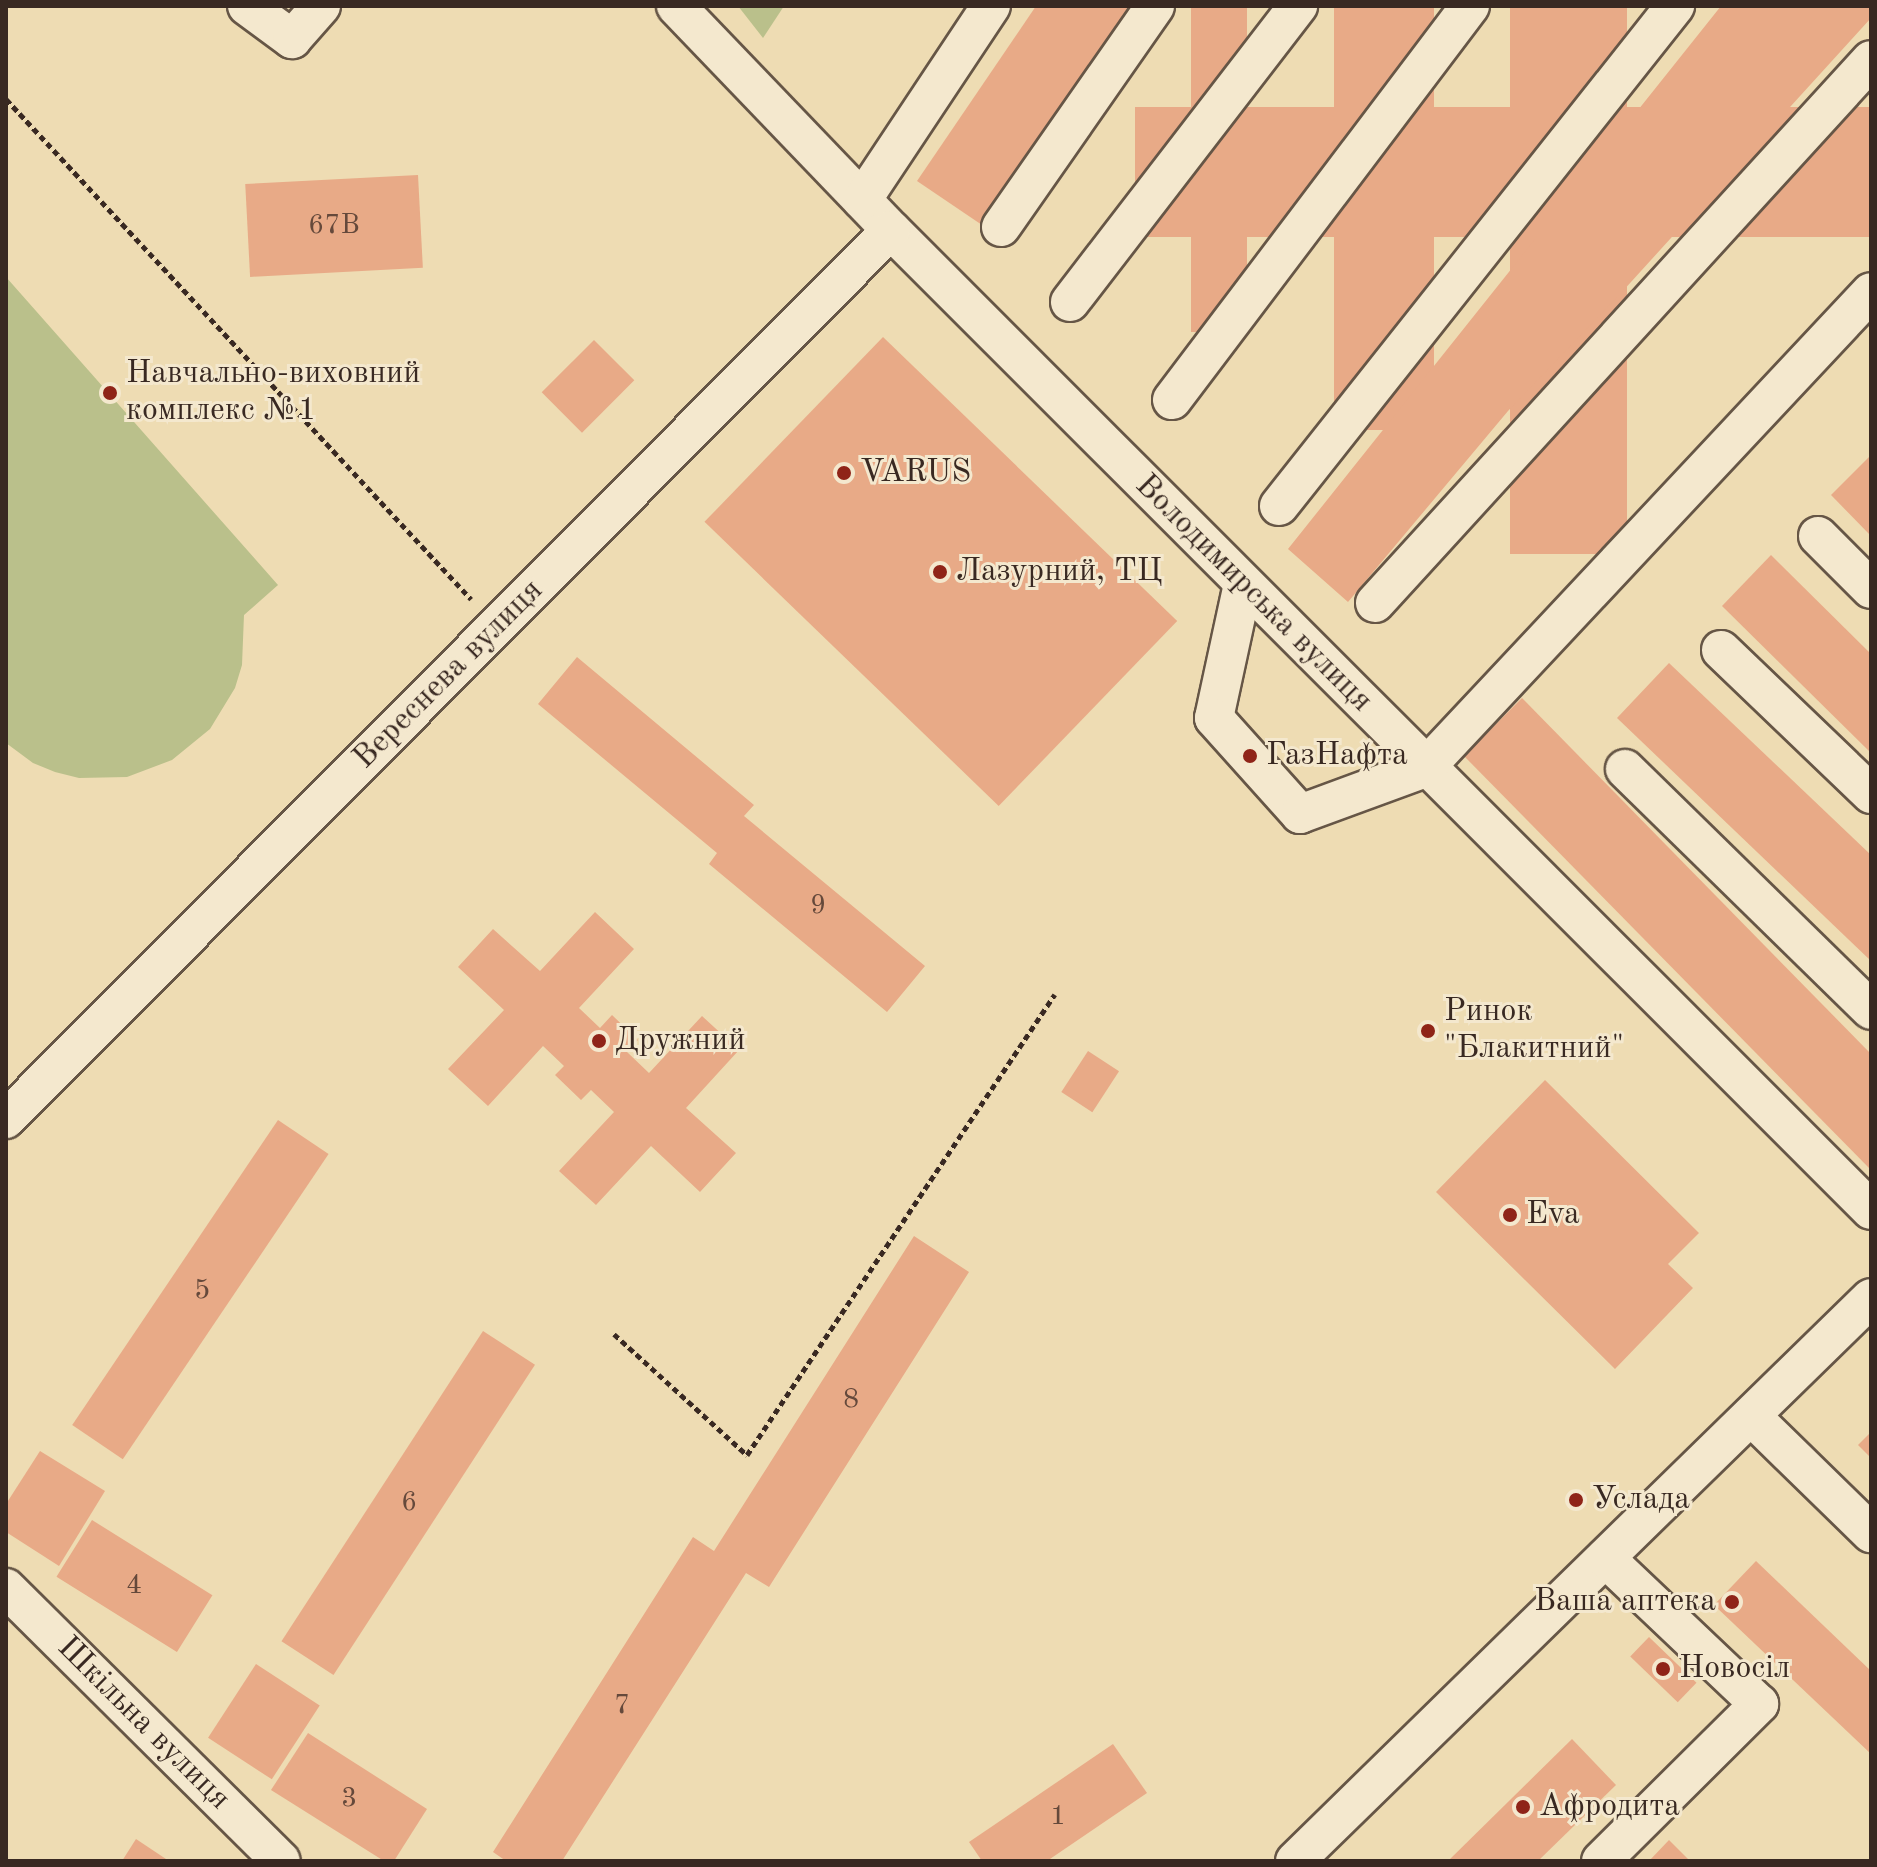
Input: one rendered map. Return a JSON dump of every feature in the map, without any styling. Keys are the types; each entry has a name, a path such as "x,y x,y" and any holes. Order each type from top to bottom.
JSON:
{"street":[{"path":"247,6 292,39 321,6"},
{"name":"Володимирська вулиця","path":"676,6 891,230 1425,768 1871,1210"},
{"path":"862,200 991,6"},
{"path":"1001,227 1155,6"},
{"path":"1070,302 1298,6"},
{"path":"1172,400 1470,6"},
{"path":"1279,506 1675,6"},
{"path":"1375,603 1871,60"},
{"name":"Вереснева вулиця","path":"6,1119 891,230"},
{"path":"1243,584 1214,718 1300,814 1425,768 1871,292"},
{"path":"1818,536 1871,589"},
{"path":"1721,650 1871,794"},
{"path":"1625,769 1871,1010"},
{"path":"1295,1861 1871,1298"},
{"path":"1751,1416 1871,1533"},
{"path":"1601,1861 1759,1704 1605,1558"},
{"name":"Шкільна вулиця","path":"6,1588 281,1861"}],"path":[{"path":"6,99 497,627"},
{"path":"614,1334 747,1455 1055,994"}],"green space":[{"path":"738,6 784,6 763,38"},
{"path":"6,277 278,585 244,615 242,665 235,688 210,729 172,760 127,777 79,778 55,772 33,763 6,743"}],"building":[{"path":"1036,6 1130,6 982,225 917,181"},
{"path":"1191,6 1247,6 1247,332 1191,332"},
{"path":"1334,6 1434,6 1434,430 1334,430"},
{"path":"1510,6 1627,6 1627,554 1510,554"},
{"path":"1721,6 1871,6 1871,18 1621,293 1508,411 1348,602 1288,549"},
{"path":"1135,107 1871,107 1871,237 1135,237"},
{"path":"418,175 423,268 250,277 245,184"},
{"name":"Лазурний, ТЦ","path":"883,337 1177,621 999,806 704,522"},
{"path":"594,340 634,380 582,433 542,392"},
{"path":"1871,455 1871,536 1831,495"},
{"path":"1771,555 1871,654 1871,753 1722,606"},
{"path":"577,657 754,805 744,816 925,966 887,1012 709,864 717,853 538,704"},
{"path":"1669,663 1871,855 1871,961 1617,718"},
{"path":"1522,698 1871,1054 1871,1170 1464,756"},
{"path":"595,912 634,949 579,1008 600,1028 612,1015 638,1040 627,1052 649,1073 702,1016 739,1050 686,1108 736,1153 700,1192 651,1146 596,1205 559,1171 614,1112 591,1090 581,1100 555,1075 564,1066 543,1046 488,1106 448,1069 504,1010 458,967 493,929 540,971"},
{"path":"1088,1051 1119,1071 1092,1112 1061,1092"},
{"path":"1545,1080 1699,1233 1668,1264 1693,1288 1615,1369 1436,1192"},
{"path":"278,1120 329,1154 123,1459 72,1425"},
{"path":"914,1236 969,1272 769,1587 746,1573 562,1861 506,1861 493,1852 693,1537 714,1551"},
{"path":"483,1331 535,1365 333,1675 281,1641"},
{"path":"1871,1432 1871,1458 1858,1445"},
{"path":"40,1451 105,1491 59,1566 6,1532 6,1504"},
{"path":"92,1520 212,1595 177,1652 56,1577"},
{"path":"1756,1561 1871,1671 1871,1754 1714,1605"},
{"name":"Новосіл","path":"1649,1637 1696,1683 1678,1702 1630,1656"},
{"path":"256,1664 320,1705 272,1779 208,1738"},
{"path":"308,1733 427,1809 394,1861 384,1861 271,1790"},
{"path":"1572,1739 1616,1785 1538,1861 1448,1861"},
{"path":"1113,1744 1147,1793 1047,1861 982,1861 969,1842"},
{"path":"136,1839 169,1861 122,1861"},
{"path":"1669,1840 1690,1861 1649,1861"}],"place":[{"name":"Навчально-виховний комплекс №1","path":"110,393"},
{"name":"VARUS","path":"844,473"},
{"name":"Лазурний, ТЦ","path":"940,572"},
{"name":"ГазНафта","path":"1250,756"},
{"name":"Ринок \"Блакитний\"","path":"1428,1031"},
{"name":"Дружний","path":"599,1041"},
{"name":"Eva","path":"1510,1215"},
{"name":"Услада","path":"1576,1500"},
{"name":"Ваша аптека","path":"1732,1602"},
{"name":"Новосіл","path":"1663,1669"},
{"name":"Афродита","path":"1523,1807"}]}
